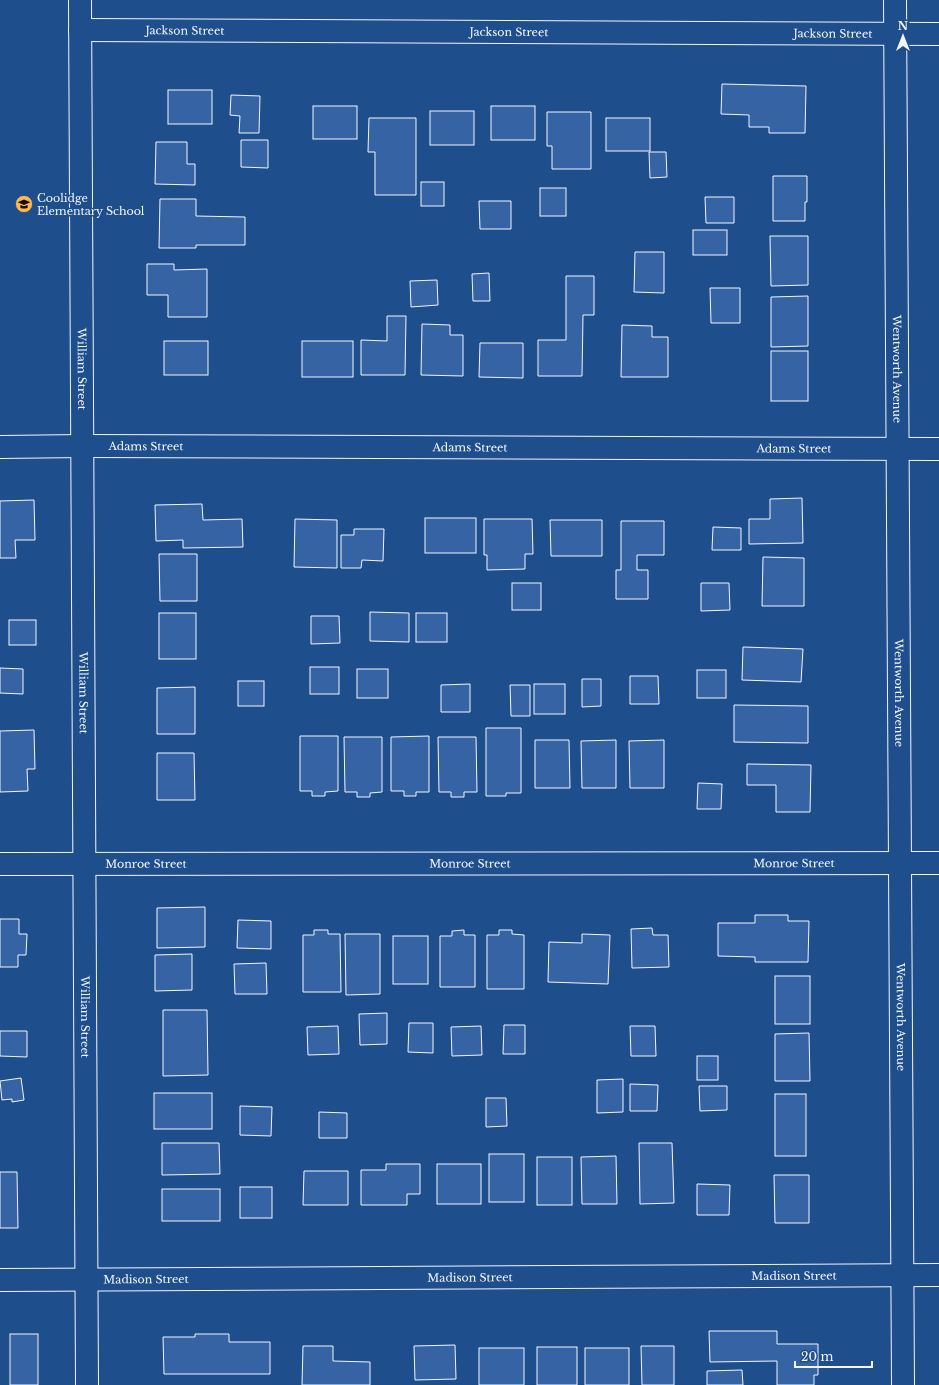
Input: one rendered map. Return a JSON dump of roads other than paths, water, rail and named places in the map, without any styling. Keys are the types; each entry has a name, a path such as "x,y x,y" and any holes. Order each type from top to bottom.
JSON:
{"street":[{"name":"William Street","path":"80,0 87,1385"},
{"name":"Wentworth Avenue","path":"895,0 903,1385"},
{"name":"Jackson Street","path":"80,30 939,34"},
{"name":"Adams Street","path":"0,447 939,449"},
{"name":"Monroe Street","path":"0,864 939,863"},
{"name":"Madison Street","path":"0,1280 939,1275"}],"place":[{"name":"Coolidge Elementary School","path":"24,204"}]}
